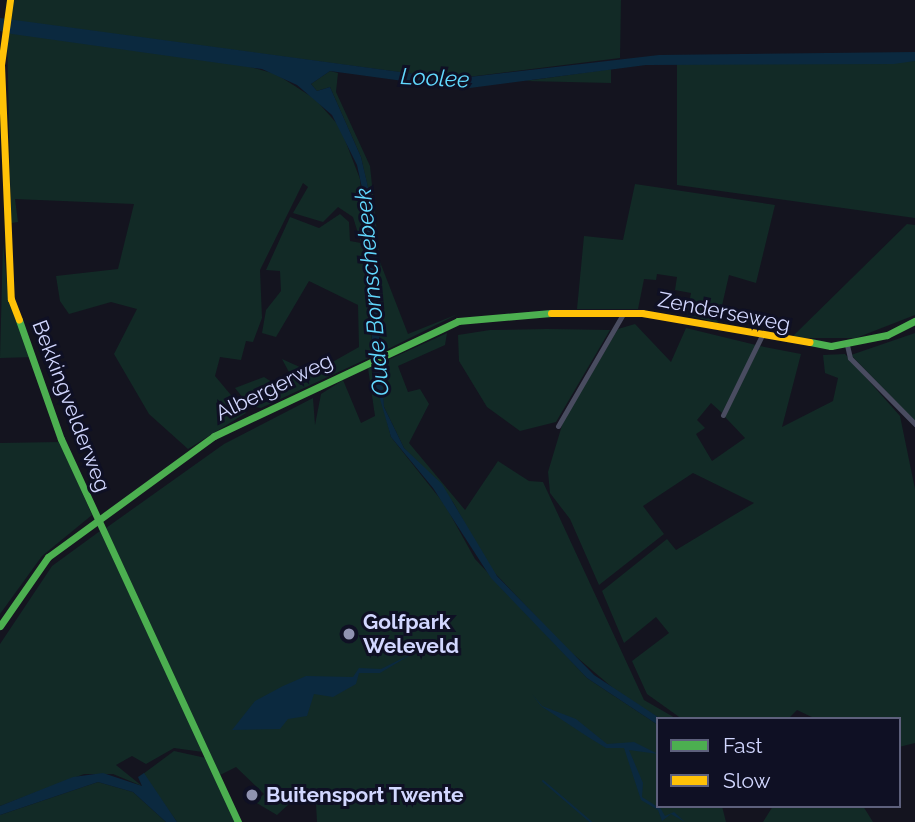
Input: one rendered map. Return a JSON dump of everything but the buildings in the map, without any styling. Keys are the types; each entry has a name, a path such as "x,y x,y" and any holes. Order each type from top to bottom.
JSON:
{"main road":[{"name":"Bekkingvelderweg","path":"10,0 4,33 11,299 97,520 238,822"},
{"name":"Albergerweg","path":"0,626 32,574 63,544 214,436 371,359 479,316"},
{"name":"Zenderseweg","path":"479,316 675,316 761,337 847,345 915,321"}],"street":[{"path":"558,425 623,314"},
{"path":"723,415 761,337"},
{"path":"847,345 850,358 915,424"}],"green space":[{"path":"12,0 621,0 620,58 452,79 9,20"},
{"path":"7,32 240,64 276,74 315,99 340,127 360,179 373,356 261,408 250,406 290,374 282,359 313,373 359,347 358,305 309,281 276,337 262,333 266,310 281,291 280,271 266,270 290,217 319,228 340,214 349,222 350,241 361,243 353,217 338,207 323,222 293,213 308,187 303,183 260,270 262,318 253,342 246,341 241,360 220,357 215,376 246,413 188,449 149,414 114,354 137,309 111,302 69,314 60,301 56,276 118,269 134,204 15,199 18,222 11,223"},
{"path":"915,61 915,218 677,185 677,64"},
{"path":"611,69 611,83 525,81 604,70"},
{"path":"330,71 338,73 336,92 370,166 380,262 408,334 458,314 378,354 371,201 361,157 330,87 317,91 311,84"},
{"path":"635,184 775,205 756,283 729,275 718,323 687,315 691,293 675,290 677,277 657,274 656,280 644,279 638,309 577,309 584,236 623,240"},
{"path":"907,224 915,225 915,315 856,338 791,338"},
{"path":"3,243 8,295 34,357 0,358"},
{"path":"635,324 671,362 686,328 756,345 722,413 711,403 697,420 705,428 696,434 712,461 745,438 725,417 760,346 801,354 782,427 833,401 838,378 825,373 823,355 845,354 900,416 915,489 915,743 901,746 901,717 812,717 797,710 790,717 679,717 647,694 632,661 669,633 656,617 624,643 602,591 667,539 676,550 754,503 693,473 643,506 664,534 599,585 570,519 550,493 548,472 563,422 618,329"},
{"path":"490,330 610,330 556,422 520,431 487,407 459,361 458,335"},
{"path":"447,333 445,345 398,366 408,392 420,389 429,404 409,443 465,510 498,461 529,481 543,482 644,700 674,717 658,717 620,694 566,648 489,567 453,502 404,448 384,407 379,364"},
{"path":"915,333 915,421 851,355"},
{"name":"Golfpark Weleveld","path":"373,366 391,437 445,505 475,559 587,678 656,724 656,808 722,808 726,822 317,822 316,804 302,792 277,815 255,802 264,794 236,767 220,775 106,528 224,444 313,398 315,425 321,394 343,380 361,423 375,416 368,368"},
{"path":"264,377 275,384 248,404 235,388"},
{"path":"60,442 92,515 42,556 0,614 0,443"},
{"path":"100,531 203,752 174,748 146,764 132,756 116,765 142,786 113,774 84,774 0,806 0,644 52,566"},
{"path":"174,751 206,758 236,822 177,822 143,774"},
{"path":"98,782 133,792 166,822 0,822 0,815"},
{"path":"772,808 864,808 873,822 763,822"}],"water":[{"path":"0,18 452,79 659,55 915,52 915,61 894,64 646,65 462,89 330,71 311,84 317,91 330,87 361,157 371,200 384,407 404,448 442,484 497,576 594,675 658,717 656,724 587,678 491,578 433,488 391,437 374,378 365,202 357,165 332,115 297,85 262,69 0,31"},
{"path":"417,651 380,673 359,673 356,684 333,697 314,694 307,716 288,719 280,729 232,730 255,701 306,676 353,677 359,668 381,669"},
{"path":"532,694 542,706 576,719 607,744 634,742 656,753 629,750 643,783 642,797 661,809 665,816 674,812 685,822 671,814 662,821 658,810 641,800 624,748 606,748 541,706"},
{"path":"103,773 142,786 138,777 144,773 177,822 166,822 133,792 98,782 0,815 0,806 73,777"}],"waterway":[{"path":"543,781 591,822"}],"traffic: fast":[{"path":"0,626 48,557 214,436 458,321 551,313"},
{"path":"19,320 61,439 238,822"},
{"path":"810,342 831,346 887,335 915,321"}],"traffic: slow":[{"path":"10,0 1,65 11,299 19,320"},
{"path":"551,313 642,313 810,342"}],"place":[{"name":"Golfpark Weleveld","path":"349,634"},
{"name":"Buitensport Twente","path":"252,795"}],"water label":[{"name":"Loolee","path":"435,78"},
{"name":"Oude Bornschebeek","path":"372,292"}]}
